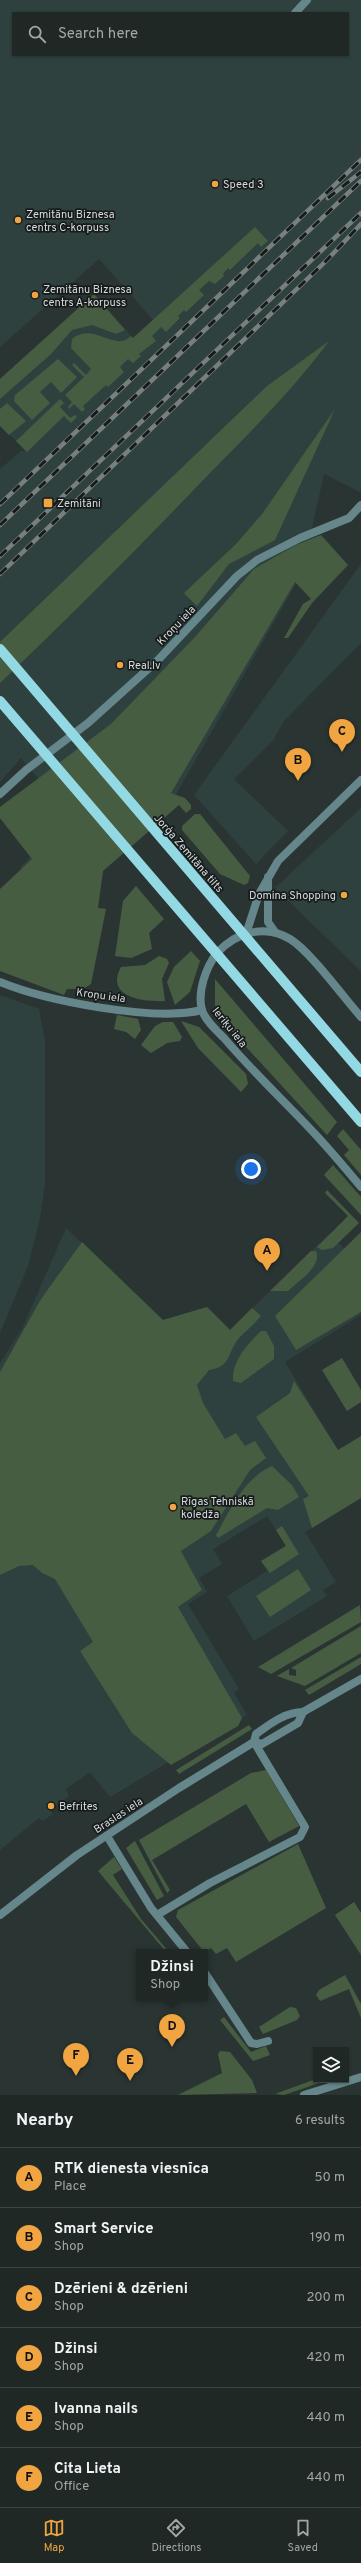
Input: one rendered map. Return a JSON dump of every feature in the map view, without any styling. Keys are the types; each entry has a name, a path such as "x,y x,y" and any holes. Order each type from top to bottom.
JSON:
{"main road":[{"name":"Jorģa Zemitāna tilts","path":"0,649 361,1072"},
{"path":"0,701 361,1122"}],"street":[{"path":"296,12 307,0"},
{"name":"Kroņu iela","path":"0,794 26,770 88,724 158,660 237,576 257,560 300,538 349,518 361,505"},
{"path":"246,934 259,894 278,861 361,780"},
{"path":"268,877 268,922 275,932"},
{"name":"Ieriķu iela","path":"361,1017 304,951 291,939 275,932 257,931 246,934 227,943 211,960 204,978 202,1010 241,1058 317,1136 361,1187"},
{"name":"Kroņu iela","path":"0,982 40,996 120,1009 173,1015 202,1010"},
{"name":"Braslas iela","path":"0,1915 77,1855 254,1742 256,1734 264,1728 292,1712 302,1712 361,1679"},
{"name":"Braslas iela","path":"254,1742 262,1744 298,1723 302,1712"},
{"path":"157,1915 210,1883 300,1837 305,1827 254,1742"},
{"path":"107,1836 157,1915 185,1949"},
{"path":"208,1978 251,2043 257,2044 268,2040"},
{"path":"304,2095 361,2077"}],"shaded area":[{"name":"Zemitāni","path":"0,0 361,0 361,490 360,492 324,474 302,573 174,798 101,865 73,936 20,867 72,819 21,758 0,782 0,469 21,451 26,451 0,425 0,379 94,294 133,338 153,320 99,259 0,347"},
{"path":"361,564 361,643 283,722 274,739 234,779 288,831 256,864 194,795"},
{"path":"361,808 361,971 275,888"},
{"path":"0,995 39,1009 45,1041 45,1183 40,1218 28,1266 0,1333"},
{"name":"Rīgas Tehniskā koledža","path":"66,1228 163,1320 207,1307 230,1330 328,1235 341,1245 361,1271 361,1315 285,1362 338,1450 361,1436 361,1498 305,1532 336,1582 323,1590 327,1596 254,1641 227,1596 267,1571 261,1561 286,1545 267,1516 213,1549 222,1564 199,1578 207,1592 188,1604 239,1689 234,1693 247,1715 110,1797 90,1772 66,1789 69,1796 50,1810 53,1814 43,1821 39,1818 0,1850 0,1363 23,1327"}],"green space":[{"path":"255,227 268,241 261,247 258,243 230,270 228,268 223,274 224,276 215,284 209,281 199,290 204,295 186,312 184,310 178,316 180,318 166,332 161,327 152,336 156,341 139,354 141,356 133,363 128,359 120,367 124,372 108,387 106,385 83,406 85,409 82,412 74,404 69,409 68,407 72,402 65,395 84,377 72,365 74,363 86,375 91,369 71,348 72,339 80,334 88,333 118,341 124,340 131,336 133,338"},
{"path":"94,294 125,330 116,334 92,325 72,330 51,354 0,399 0,379"},
{"path":"329,341 287,393 106,580 0,683 0,642 267,386"},
{"path":"58,359 77,377 61,393 51,382 40,392 50,403 32,420 14,401 15,395"},
{"path":"60,399 64,403 60,407 70,418 75,415 77,417 71,423 64,416 27,452 16,441"},
{"path":"7,403 26,421 9,435 0,426 0,409"},
{"path":"335,409 275,540 229,564 197,606 184,593 236,544 262,514"},
{"path":"321,535 348,565 312,603 288,638 284,638 303,604 311,599 295,582 171,793 185,798 191,805 191,809 186,813 179,805 103,871 98,908 106,909 91,984 83,989 67,989 64,995 0,971 0,889 32,859 0,818 0,807 111,724 195,637 254,569 296,545"},
{"path":"195,814 200,814 250,876 248,883 244,885 220,874 182,830 182,826"},
{"path":"136,886 164,919 149,933 152,949 131,958 115,956 123,901"},
{"path":"191,951 200,961 190,992 175,1005 167,982 174,967"},
{"path":"159,956 167,959 169,963 162,979 165,1001 138,999 122,992 118,986 117,977 121,967 145,965"},
{"path":"215,979 337,1122 327,1135 225,1024 215,1005"},
{"path":"117,1015 138,1019 141,1030 135,1039 126,1032 114,1029"},
{"path":"181,1021 199,1027 246,1074 248,1084 241,1092 198,1048"},
{"path":"163,1022 173,1022 182,1037 180,1041 167,1043 151,1053 141,1045 155,1026"},
{"path":"343,1129 361,1150 361,1175 344,1155 349,1150 337,1136"},
{"path":"333,1165 361,1197 361,1215 324,1175"},
{"path":"327,1190 359,1223 333,1248 322,1250 317,1247 348,1216 325,1193"},
{"path":"361,1232 361,1312 296,1350 275,1316"},
{"name":"Rīgas Tehniskā koledža","path":"82,1242 163,1320 207,1307 230,1330 252,1308 261,1316 235,1343 228,1358 222,1366 209,1370 197,1385 203,1403 225,1439 236,1433 245,1446 255,1441 266,1458 250,1470 211,1531 181,1551 202,1590 178,1607 242,1718 238,1726 171,1765 132,1733 80,1651 93,1642 55,1579 42,1573 33,1565 19,1566 0,1575 0,1372 41,1299"},
{"path":"311,1251 316,1251 317,1257 316,1263 308,1273 288,1291 270,1291"},
{"path":"261,1331 266,1331 274,1346 274,1359 241,1383 233,1381 235,1366 241,1353"},
{"path":"342,1358 361,1390 361,1402 347,1411 322,1370"},
{"path":"294,1381 338,1450 361,1436 361,1498 312,1528 303,1499 309,1496 256,1417 290,1393"},
{"path":"272,1466 292,1485 299,1497 278,1510 267,1508 218,1538 216,1535 245,1487 262,1472"},
{"path":"282,1526 299,1554 270,1573 261,1561 286,1546 276,1530"},
{"path":"298,1569 311,1590 270,1617 256,1596"},
{"path":"360,1605 361,1622 271,1674 258,1667"},
{"path":"361,1626 361,1653 305,1686 277,1676 289,1669 289,1675 296,1676 296,1670 291,1668"},
{"path":"361,1657 361,1664 309,1695 305,1690"},
{"path":"249,1725 252,1729 179,1774 176,1770"},
{"path":"266,1770 299,1826 269,1842 246,1804 152,1860 170,1890 167,1893 139,1840 251,1773"},
{"path":"135,1841 164,1896 157,1900 126,1848"},
{"path":"298,1844 326,1908 236,1962 227,1948 216,1954 211,1948 208,1950 202,1949 176,1917 178,1910"},
{"path":"114,1857 122,1869 113,1875 141,1919 166,1949 163,1949 98,1871"},
{"path":"354,1902 361,1913 361,1955 335,1915"},
{"path":"345,1975 361,2004 361,2018 349,1989 320,2001 316,1995 319,1990"},
{"path":"290,2007 296,2008 300,2016 297,2020 263,2034 259,2027"},
{"path":"224,2017 251,2052 266,2046 270,2055 253,2061 220,2020"},
{"path":"220,2051 230,2052 252,2080 257,2093 178,2095 222,2073 218,2054"},
{"path":"313,2080 313,2083 319,2083 284,2095 275,2094"}],"railway":[{"path":"0,504 361,160"},
{"path":"328,198 361,172"},
{"path":"0,525 361,181"},
{"path":"0,556 361,213"},
{"path":"0,574 326,261 361,224"}],"place":[{"name":"Speed 3","path":"215,184"},
{"name":"Zemitānu Biznesa centrs C-korpuss","path":"18,220"},
{"name":"Zemitānu Biznesa centrs A-korpuss","path":"35,295"},
{"name":"Zemitāni","path":"48,503"},
{"name":"Real.lv","path":"120,665"},
{"name":"Dzērieni & dzērieni","path":"342,752"},
{"name":"Smart Service","path":"298,781"},
{"name":"Domina Shopping","path":"344,895"},
{"name":"RTK dienesta viesnīca","path":"267,1271"},
{"name":"Rīgas Tehniskā koledža","path":"173,1507"},
{"name":"Befrites","path":"51,1806"},
{"name":"Džinsi","path":"172,2047"},
{"name":"Cita Lieta","path":"76,2076"},
{"name":"Ivanna nails","path":"130,2081"}]}
